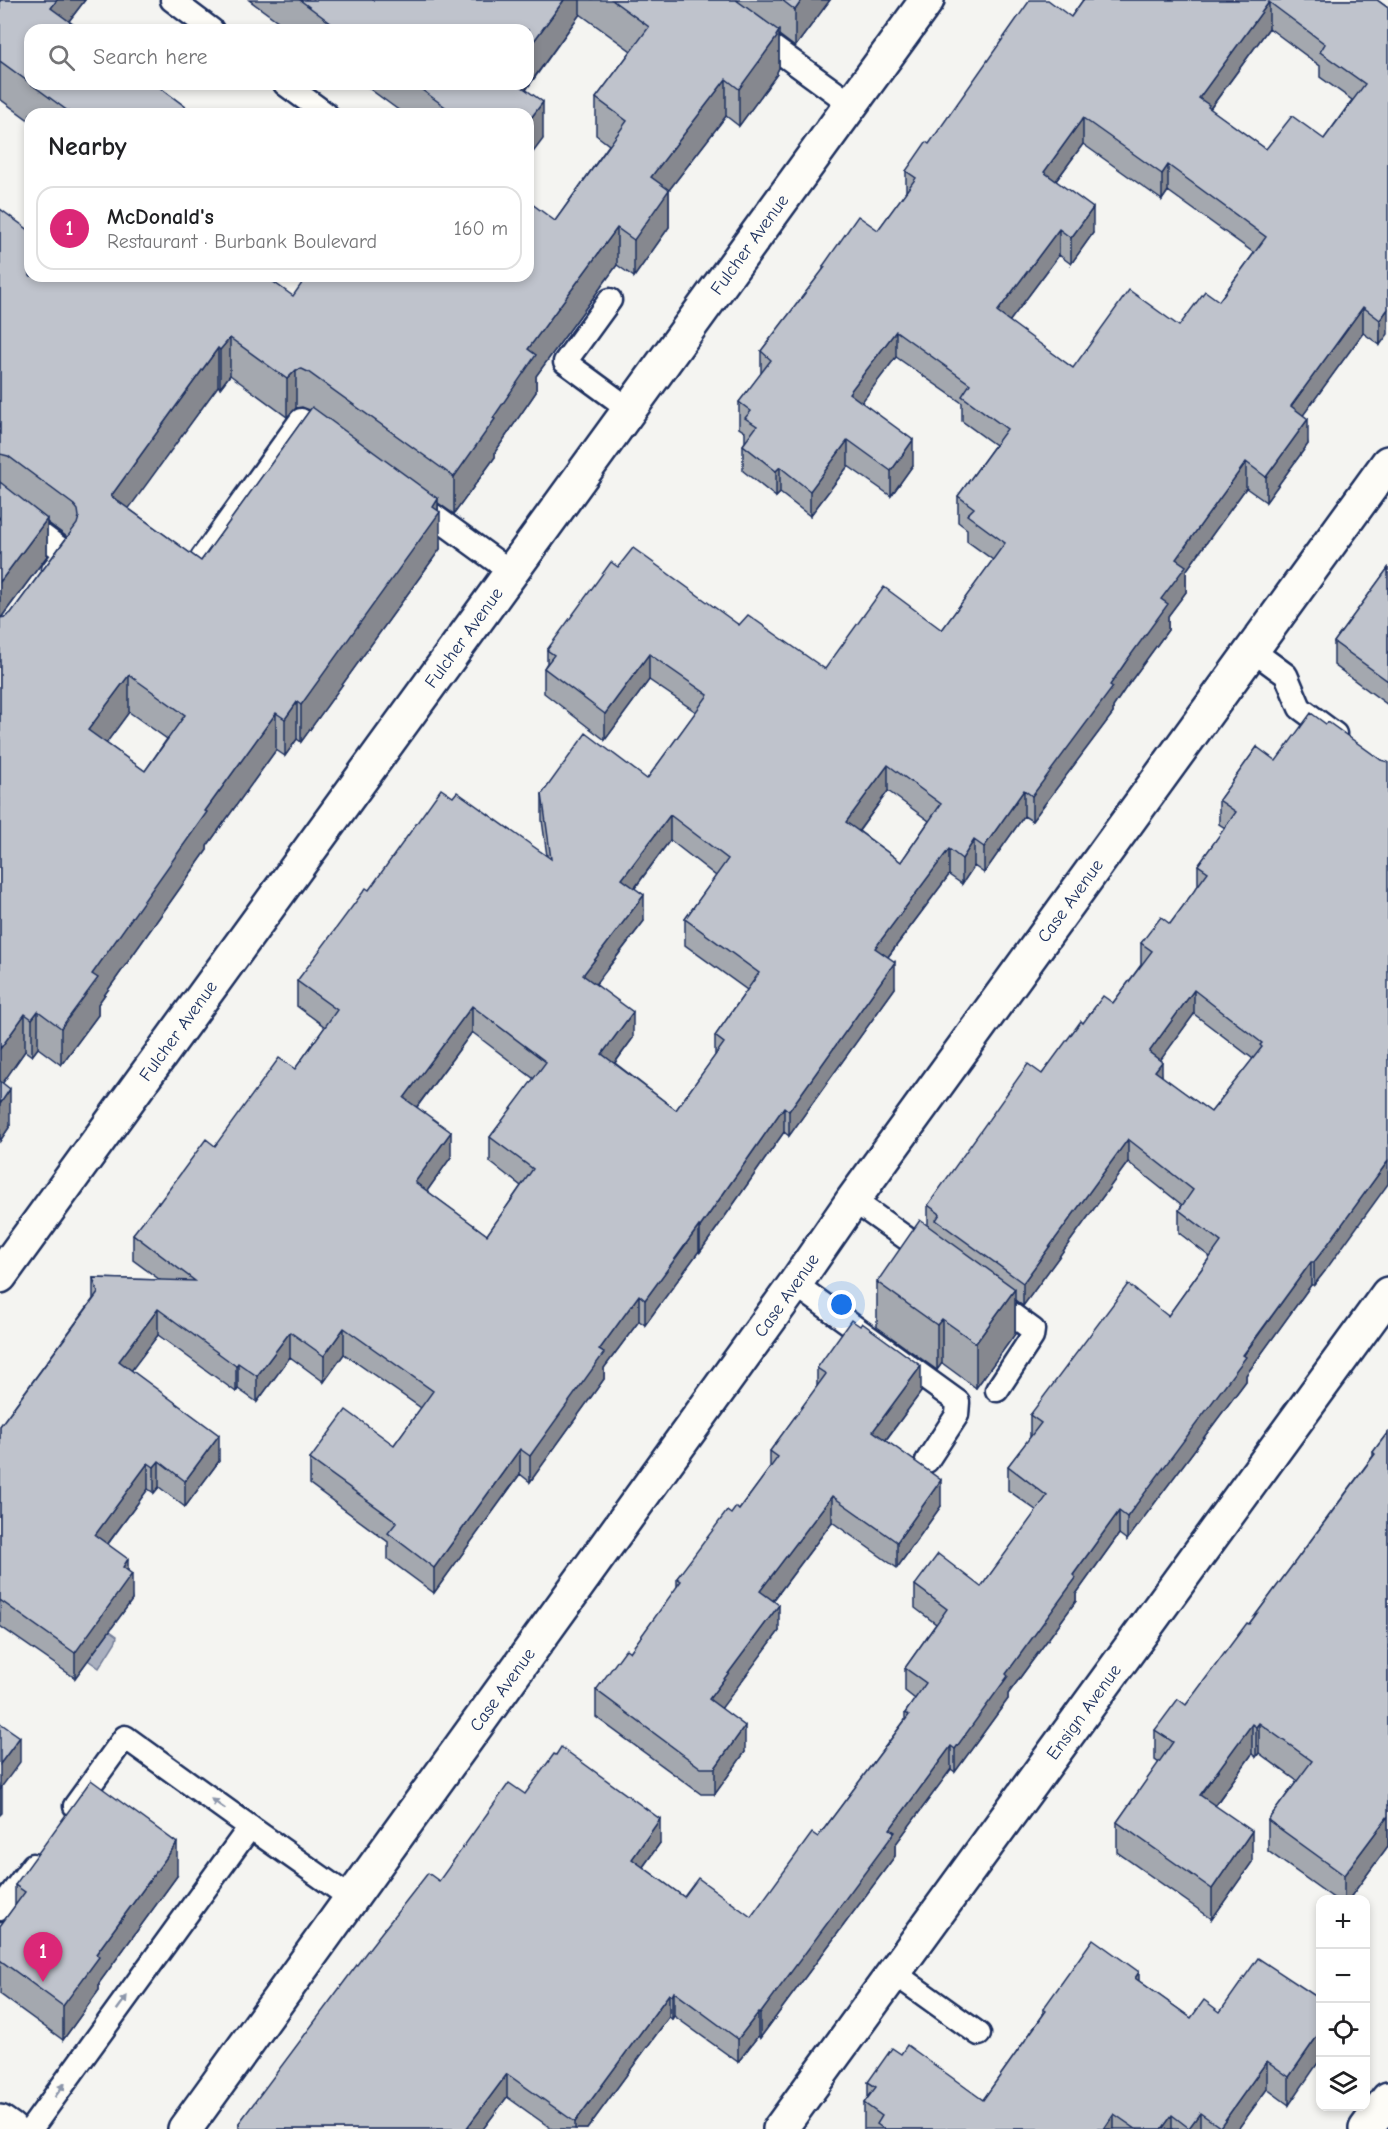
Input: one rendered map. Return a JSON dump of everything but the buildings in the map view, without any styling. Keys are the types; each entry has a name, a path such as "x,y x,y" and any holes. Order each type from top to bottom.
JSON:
{"street":[{"name":"Fulcher Avenue","path":"0,1276 927,0"},
{"name":"Case Avenue","path":"185,2129 795,1284 853,1200 1388,463"},
{"name":"Ensign Avenue","path":"780,2129 1388,1294"},
{"path":"1366,2129 1388,2099"},
{"path":"0,2122 10,2129"}],"lane":[{"path":"172,0 204,24"},
{"path":"708,0 851,104"},
{"path":"293,90 318,108"},
{"path":"610,300 565,362 629,409"},
{"path":"201,558 301,420 349,455"},
{"path":"397,489 511,572"},
{"path":"0,504 66,553 39,588"},
{"path":"1252,650 1286,675 1300,708 1353,746"},
{"path":"853,1200 948,1268"},
{"path":"795,1284 958,1402 957,1415 927,1461"},
{"path":"976,1289 1033,1330 1032,1337 997,1390"},
{"path":"63,1823 125,1737 352,1899"},
{"path":"31,2129 250,1827"},
{"path":"0,1910 42,1852"},
{"path":"894,1973 979,2034"}],"water":[{"path":"66,1599 117,1636 99,1668 75,1651"}],"place":[{"name":"McDonald's","path":"43,1982"}]}
